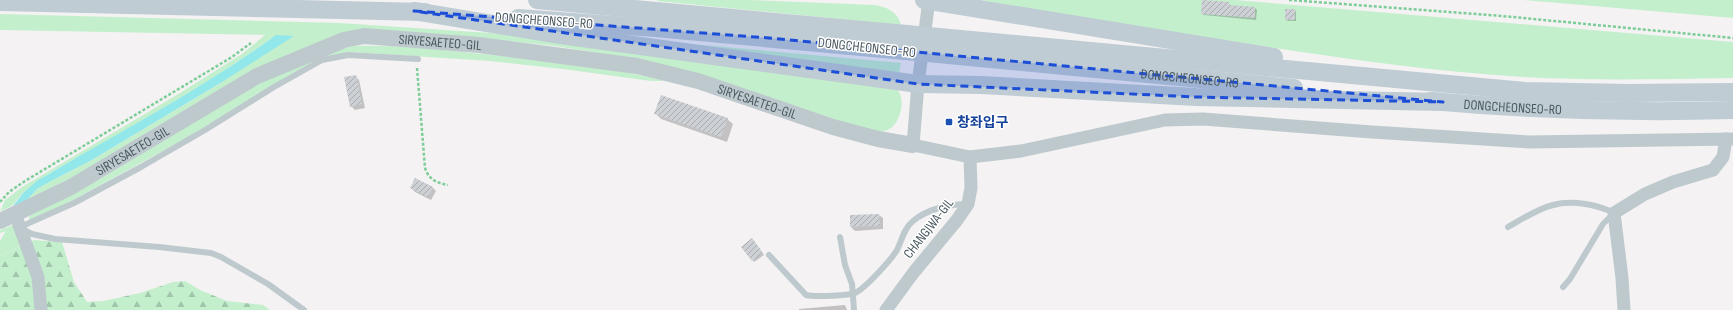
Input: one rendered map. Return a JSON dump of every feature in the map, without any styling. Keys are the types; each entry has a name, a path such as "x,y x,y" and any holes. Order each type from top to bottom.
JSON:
{"main road":[{"name":"DONGCHEONSEO-RO","path":"538,0 1443,102 1524,108 1626,112 1733,110"},
{"path":"924,0 1445,84"},
{"name":"DONGCHEONSEO-RO","path":"0,2 414,11 663,28 906,42"},
{"path":"414,11 560,34 918,84 981,85 1196,97 1443,102"},
{"name":"DONGCHEONSEO-RO","path":"939,46 1525,91 1628,93 1733,92"}],"street":[{"path":"929,0 918,84 913,145 970,157 1021,151 1165,120 1203,119 1530,142 1729,139 1723,157 1713,170 1673,182 1645,194 1614,213 1623,284 1624,310"},
{"name":"SIRYESAETEO-GIL","path":"0,221 17,221 257,76 344,40 364,36 479,45 637,66 698,81 833,127 878,139 913,145"},
{"name":"CHANGJWA-GIL","path":"886,310 968,204 972,188 970,157"},
{"path":"17,221 38,277 41,310"}],"lane":[{"path":"17,221 68,206 141,167 322,60 348,55 418,59"},
{"path":"769,255 796,286 806,295 852,294 860,290 891,259 898,249 907,228 913,221 930,212 951,205 968,204"},
{"path":"1508,227 1546,207 1561,204 1592,206 1614,213 1603,224 1570,279 1563,287"},
{"path":"17,221 32,234 55,239 159,247 211,254 221,257 268,284 304,310"},
{"path":"840,237 845,265 852,284 854,310"}],"path":[{"path":"1289,0 1502,16 1733,38"},
{"path":"0,202 9,192 25,181 232,57 251,43"},
{"path":"418,59 418,83 425,168 428,175 438,184 448,186"}],"highlighted area":[{"path":"414,11 769,38 1443,102 1196,97 918,84"}],"green space":[{"path":"749,0 875,5 884,7 895,13 900,20 901,25 657,1"},
{"path":"981,0 1235,0 1733,42 1733,78 1576,79 1524,77 1451,71 1379,63 1272,48"},
{"path":"1524,0 1733,0 1733,18"},
{"path":"0,14 339,23 533,37 897,90 900,93 902,103 900,115 894,125 888,130 876,132 637,59 555,46 479,38 364,30 25,202 37,189 90,161 222,82 276,35 194,90 50,173 23,193 12,206 0,211 5,200 22,187 180,93 242,54 265,35 0,30"},
{"path":"680,43 901,63 899,74"},
{"path":"354,46 383,46 443,50 544,60 615,70 662,81 651,81 490,61 349,52 321,59 291,74 211,124 170,147 62,206 29,220 29,216 100,179 262,81 326,53"},
{"path":"13,225 20,246 0,256 0,241 6,231 0,233 0,230"},
{"path":"33,240 62,242 74,282 87,302 103,301 140,293 173,282 185,281 200,290 227,301 263,305 270,310 46,310 31,243"},
{"path":"20,246 33,273 35,310 0,310 0,256"}],"water":[{"path":"276,35 294,36 222,82 90,161 37,189 25,202 13,206 23,193 37,181 218,75"}],"building":[{"path":"1202,0 1229,2 1229,5 1255,7 1255,18 1201,14"},
{"path":"1285,9 1295,9 1295,20 1285,20"},
{"path":"356,75 362,104 350,107 344,77"},
{"path":"661,95 728,118 721,137 654,114"},
{"path":"415,178 433,187 428,197 410,188"},
{"path":"879,214 880,226 850,227 850,215"},
{"path":"752,238 763,253 752,261 741,247"}],"place":[{"name":"창좌입구","path":"949,122"}]}
